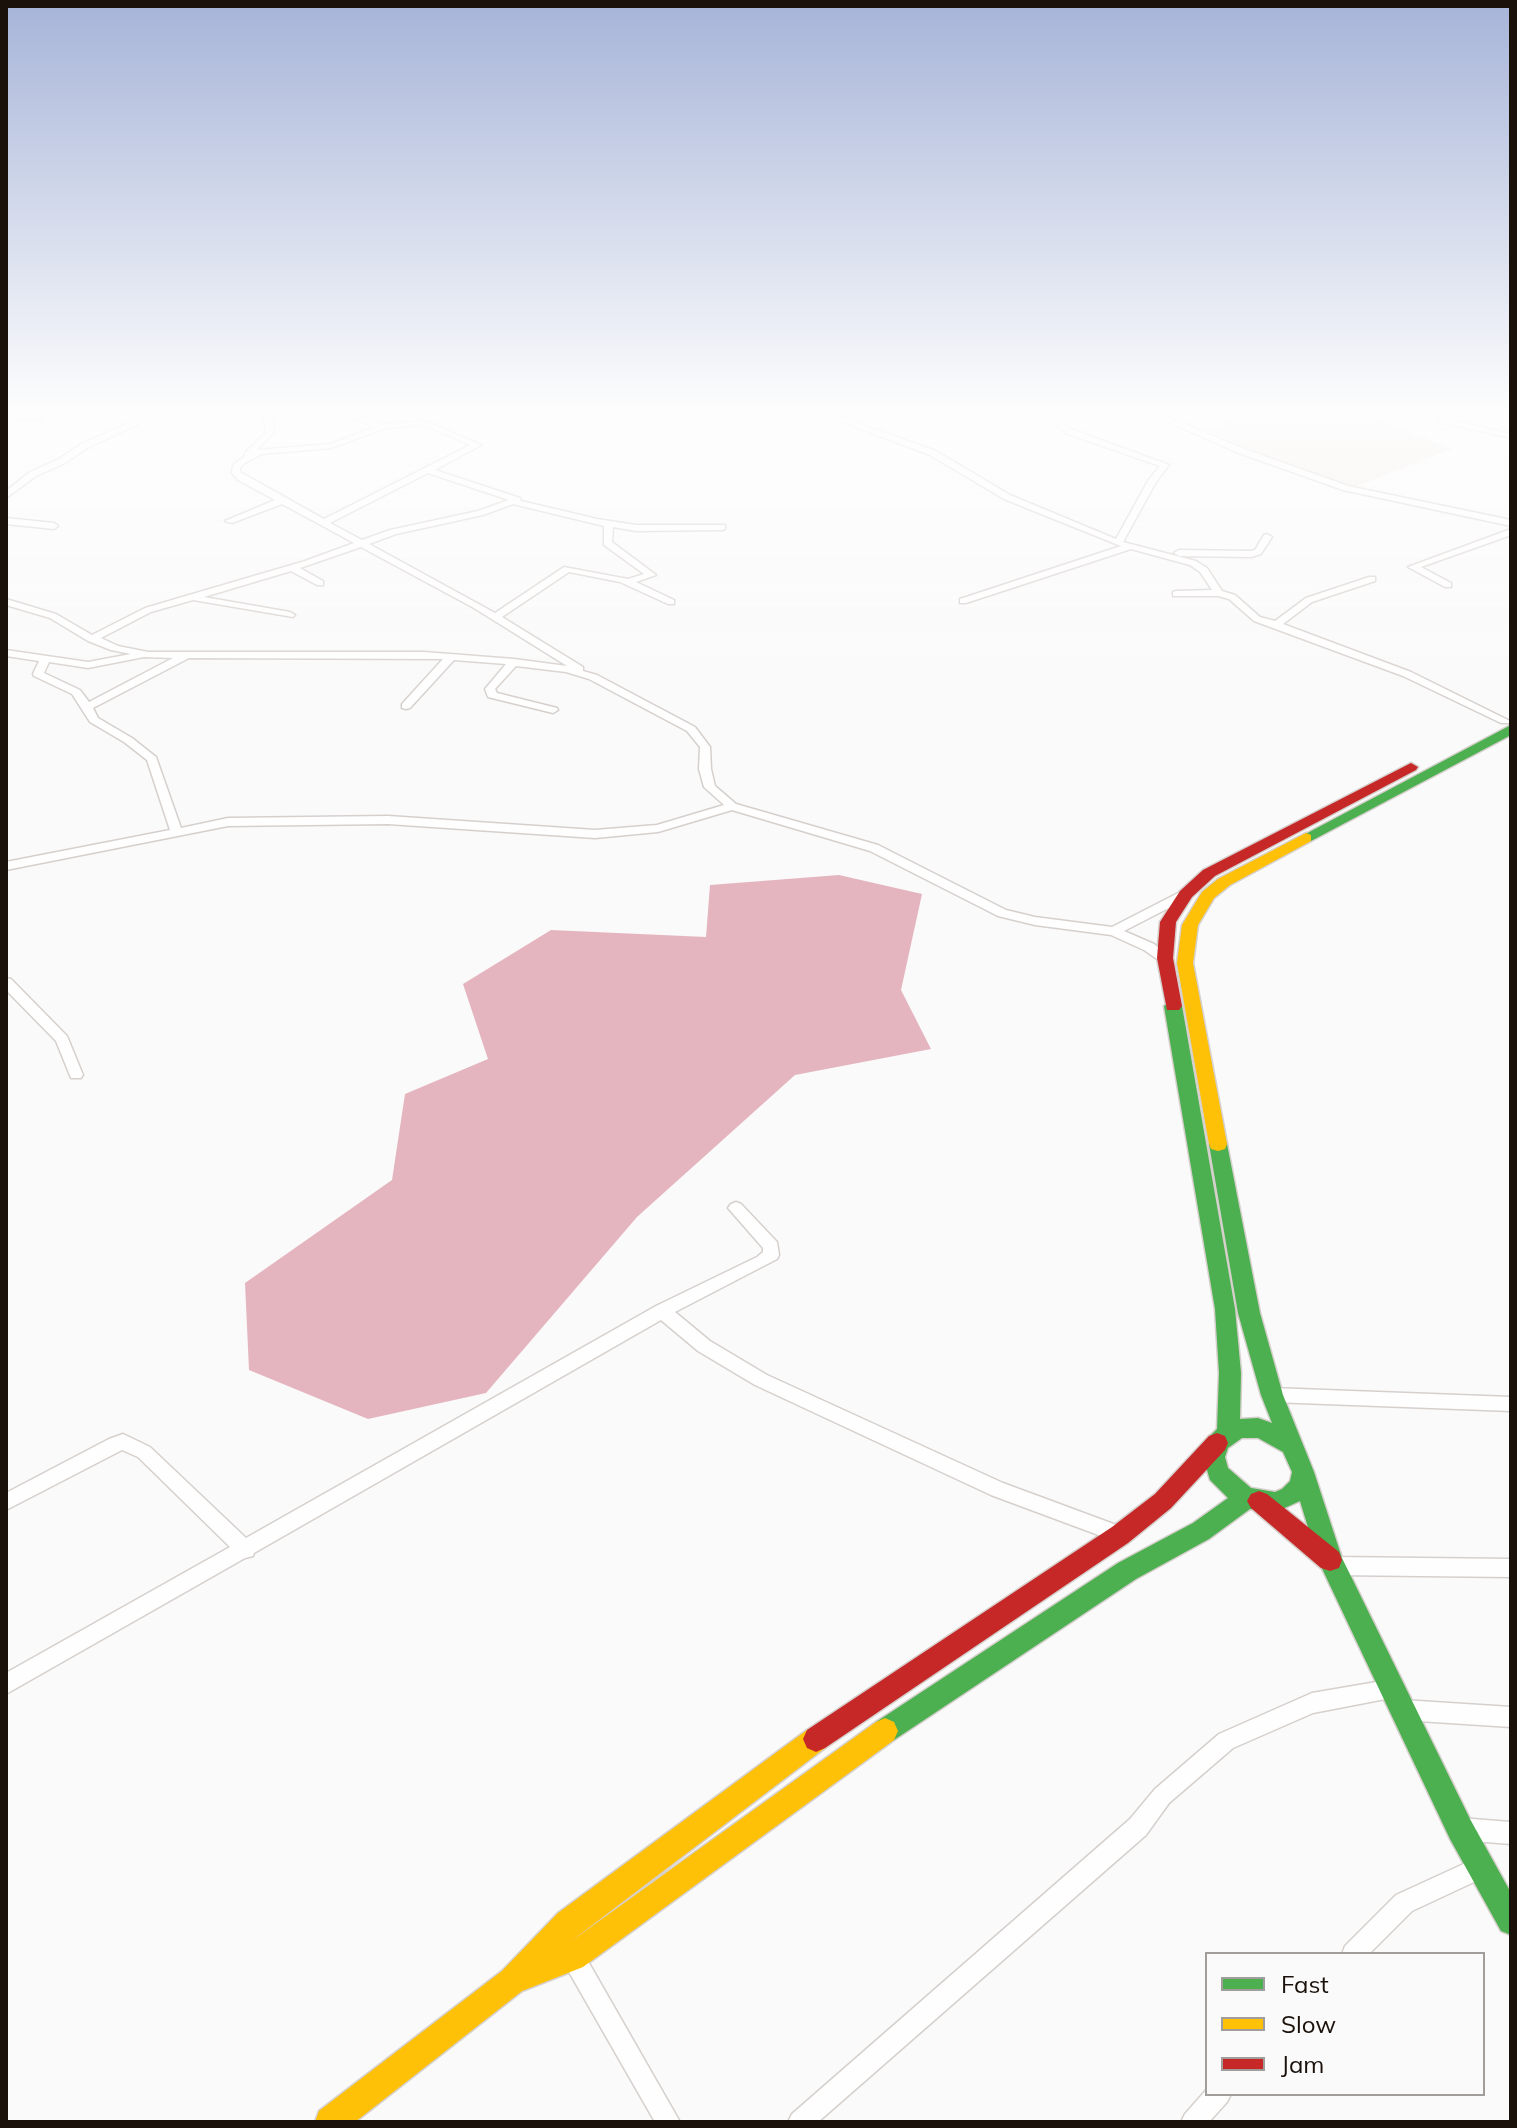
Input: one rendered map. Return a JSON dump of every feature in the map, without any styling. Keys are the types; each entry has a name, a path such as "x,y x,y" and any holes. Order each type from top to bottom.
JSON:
{"main road":[{"path":"1332,1563 1252,1500 1230,1487 1218,1473 1214,1457 1223,1438 1230,1373 1225,1309 1165,958 1168,922 1186,894 1209,873 1279,843 1509,722"},
{"path":"1279,843 1208,895 1190,925 1185,953 1249,1313 1272,1395 1289,1444 1299,1458 1313,1497 1332,1563 1460,1829 1511,1921"},
{"path":"330,2122 512,1981 568,1923 820,1738 1120,1535 1163,1501 1223,1438 1242,1428 1258,1428 1275,1434 1289,1444"},
{"path":"512,1981 573,1957 852,1753 1127,1571 1252,1500 1276,1502 1290,1496 1300,1486 1303,1472"}],"street":[{"path":"229,521 262,508"},
{"path":"299,508 495,617 593,677 691,729 705,747 705,769 710,787 732,806 874,848 1002,913 1035,921 1114,931 1165,958"},
{"path":"325,522 353,508"},
{"path":"92,639 135,615 293,568 409,527 493,508"},
{"path":"542,508 636,528 722,527"},
{"path":"1034,508 1129,547 1159,552 1258,552 1267,537"},
{"path":"1118,543 1137,508"},
{"path":"1442,508 1511,523"},
{"path":"6,521 54,526"},
{"path":"609,524 607,543 651,575 627,582"},
{"path":"1448,585 1413,567 1511,532"},
{"path":"963,601 1129,547"},
{"path":"1159,552 1204,570 1218,593"},
{"path":"1204,570 1216,554"},
{"path":"293,568 320,583"},
{"path":"495,617 567,569 627,582 671,602"},
{"path":"1276,625 1309,600 1372,579"},
{"path":"1176,594 1218,593 1232,597 1257,619 1407,674 1509,722"},
{"path":"193,597 290,615"},
{"path":"6,602 53,616 92,639 115,648 148,655"},
{"path":"6,653 44,661 88,665 148,655 188,654 451,657 567,669 593,677"},
{"path":"87,707 188,654"},
{"path":"406,706 451,657"},
{"path":"44,661 38,674 76,692 94,720 152,759 177,833"},
{"path":"514,662 490,689 492,695 553,710"},
{"path":"8,867 228,822 388,820 595,834 658,828 732,806"},
{"path":"1114,931 1186,894"},
{"path":"6,982 62,1039 76,1075"},
{"path":"6,1684 662,1311 771,1255 771,1246 736,1208"},
{"path":"662,1311 704,1346 761,1380 997,1489 1120,1535"},
{"path":"1272,1395 1511,1404"},
{"path":"6,1502 123,1442 144,1452 246,1550"},
{"path":"1332,1563 1511,1568"},
{"path":"800,2122 1138,1827 1162,1796 1226,1741 1312,1703 1399,1699 1511,1717"},
{"path":"1460,1829 1511,1833"},
{"path":"1355,1952 1404,1903 1481,1867"},
{"path":"573,1957 668,2122"},
{"path":"1193,2122 1217,2096"}],"shaded area":[{"path":"839,875 922,894 901,990 931,1049 795,1075 637,1217 486,1393 368,1419 249,1370 245,1283 392,1180 405,1094 488,1059 463,984 551,930 706,937 710,885"}],"traffic: fast":[{"path":"1306,838 1511,729"},
{"path":"1173,1006 1225,1309 1230,1373 1228,1433"},
{"path":"1218,1144 1249,1313 1272,1395 1303,1472 1300,1486 1290,1496 1276,1502 1246,1498 1230,1487 1218,1473 1214,1457 1218,1443 1228,1433 1242,1428 1258,1428 1275,1434 1289,1444"},
{"path":"1303,1472 1330,1560 1460,1829 1511,1921"},
{"path":"885,1731 1127,1571 1201,1531 1246,1498"}],"traffic: slow":[{"path":"1218,1144 1185,963 1190,925 1208,895 1224,882 1306,838"},
{"path":"519,1978 573,1957 885,1731"},
{"path":"330,2122 512,1981 568,1923 816,1739"}],"traffic: jam":[{"path":"1173,1006 1165,958 1168,922 1186,894 1209,873 1411,767"},
{"path":"816,1739 1120,1535 1163,1501 1217,1443"},
{"path":"1259,1501 1330,1560"}]}
